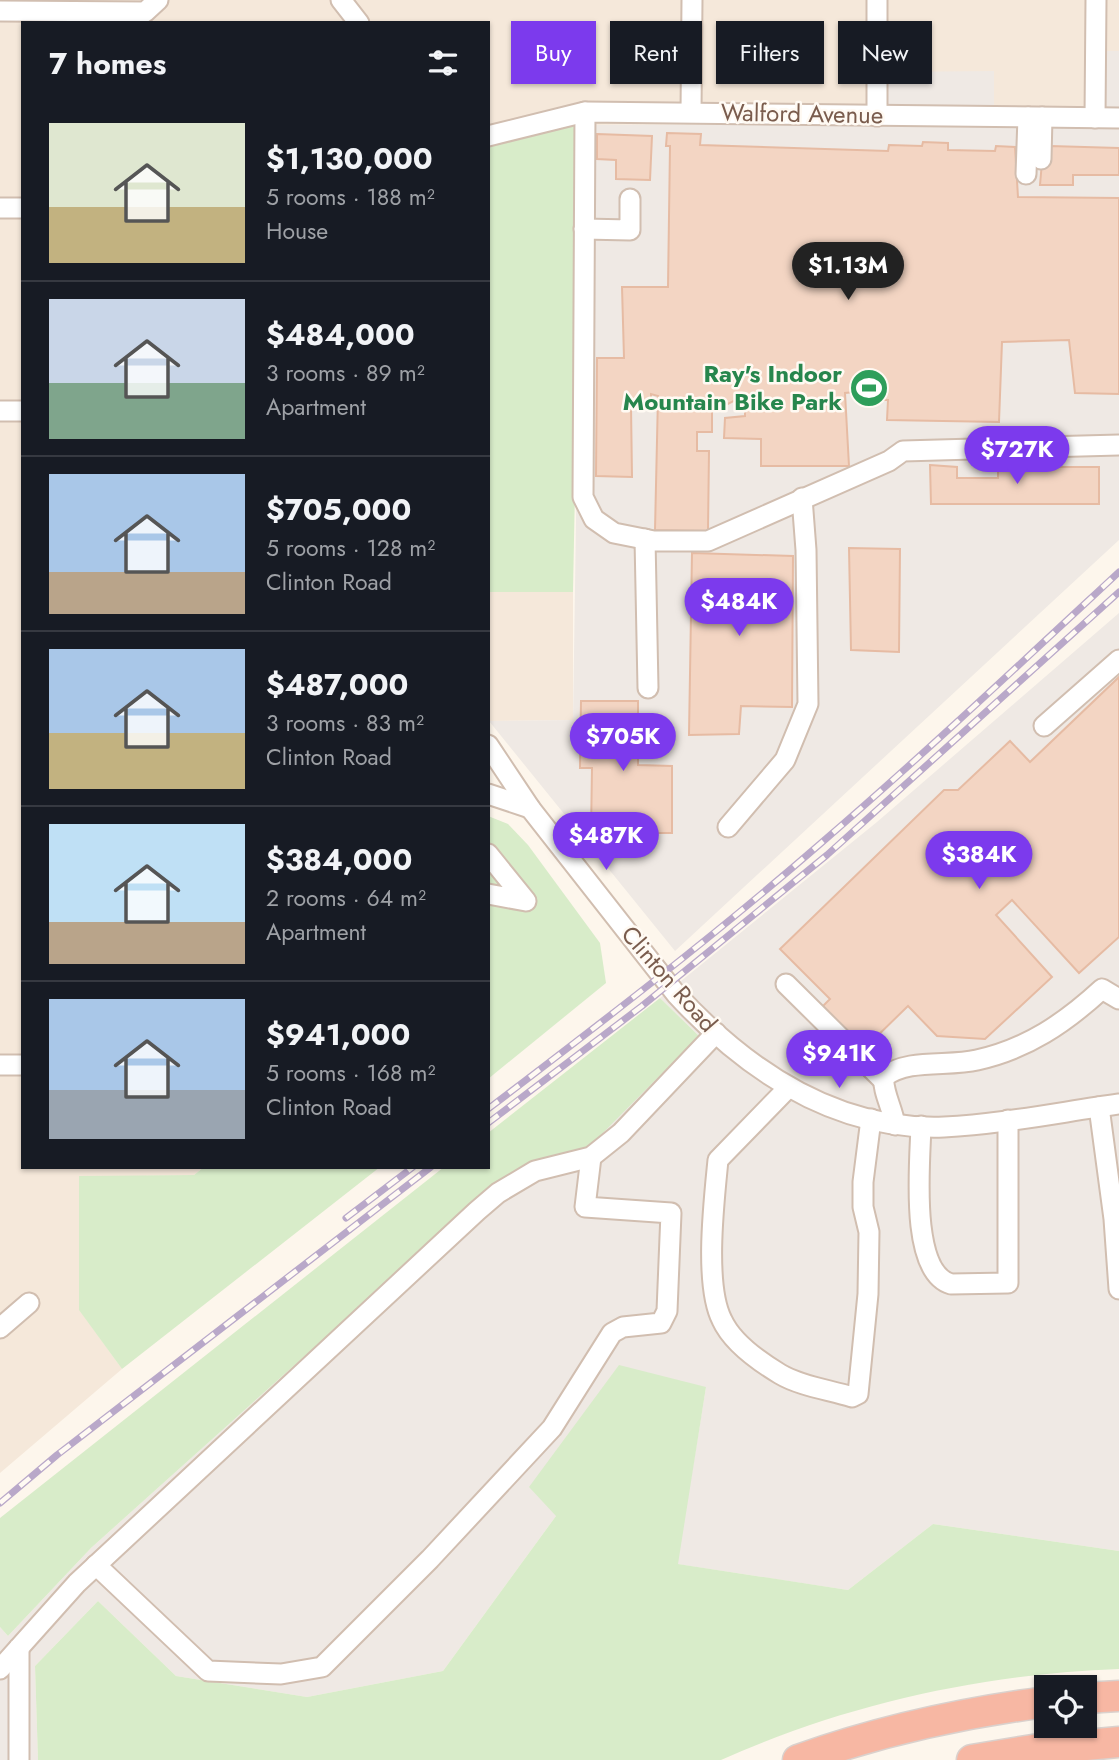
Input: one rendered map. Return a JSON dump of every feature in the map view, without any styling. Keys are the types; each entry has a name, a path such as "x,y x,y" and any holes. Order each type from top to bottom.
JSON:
{"highway":[{"path":"1097,1697 1119,1696"},
{"path":"798,1760 888,1730 979,1711 1034,1704"},
{"path":"972,1760 1045,1748 1119,1742"}],"street":[{"path":"0,11 145,12 158,0"},
{"path":"341,0 357,21"},
{"path":"691,112 692,0"},
{"path":"877,0 877,116"},
{"path":"1095,118 1096,0"},
{"path":"585,112 583,497 594,519 605,528 645,540 708,541 888,461 903,451 1119,445"},
{"name":"Walford Avenue","path":"490,136 585,112 1119,118"},
{"path":"1035,117 1041,159"},
{"path":"1026,174 1035,117"},
{"path":"584,229 630,230 630,199"},
{"path":"0,208 21,208"},
{"path":"0,411 21,411"},
{"path":"728,827 785,760 808,704 806,550 802,498"},
{"path":"645,540 648,688"},
{"path":"1045,726 1119,660"},
{"name":"Clinton Road","path":"490,748 530,808 676,994 761,1071 788,1088 836,1111 895,1125 920,1126 1008,1120 1119,1104"},
{"name":"Clinton Road","path":"490,766 514,783"},
{"path":"490,795 530,808"},
{"path":"490,856 526,901 490,894"},
{"path":"786,984 883,1080 895,1125"},
{"path":"883,1080 898,1069 978,1060 1033,1041 1056,1028 1102,989 1119,999"},
{"path":"0,1669 96,1565 498,1193 535,1171 590,1157 621,1133 716,1033"},
{"path":"0,1065 21,1065"},
{"path":"788,1088 718,1160 712,1245 717,1308 723,1323 749,1352 782,1376 852,1397 858,1394 868,1294 869,1232 863,1207 863,1182 871,1119"},
{"path":"1099,1107 1114,1219 1119,1289"},
{"path":"920,1126 921,1211 927,1261 943,1282 1008,1283 1008,1120"},
{"path":"96,1565 208,1671 281,1674 322,1667 430,1559 552,1428 612,1333 622,1327 661,1323 667,1311 671,1213 585,1207 590,1157"},
{"path":"0,1328 29,1303"},
{"path":"19,1648 19,1760"}],"shaded area":[{"path":"0,0 1119,0 1119,51 1105,51 1105,122 568,125 490,144 490,21 21,21 21,1169 202,1169 194,1175 79,1177 79,1309 122,1369 0,1473"},
{"path":"1105,51 1119,51 1119,540 675,951 490,722 573,720 582,125 884,124 885,84 932,84 932,72 994,71 994,123 1105,122"},
{"path":"490,592 573,592 573,720 490,721"},
{"path":"1119,613 1119,1551 933,1524 848,1590 677,1564 706,1387 556,1516 443,1671 307,1697 176,1676 98,1601 35,1666 38,1760 0,1760 0,1627 8,1636 91,1548 505,1176 589,1147 698,1035 660,998 877,822"}],"green space":[{"path":"568,125 582,125 573,592 490,592 490,144"},
{"path":"490,817 508,824 528,845 600,943 606,983 490,1077"},
{"path":"660,998 699,1036 589,1147 505,1176 91,1548 8,1636 0,1627 0,1518 441,1169 490,1169 490,1131"},
{"path":"202,1169 377,1169 122,1369 79,1310 79,1176 194,1175"},
{"path":"619,1365 706,1387 678,1564 848,1590 933,1524 1119,1551 1119,1669 1017,1677 916,1695 817,1723 721,1760 38,1760 35,1666 98,1601 176,1676 307,1697 443,1671 556,1516 529,1487"}],"building":[{"path":"667,133 701,134 700,145 888,151 889,145 922,146 923,142 948,143 948,150 995,151 996,146 1015,147 1018,197 1119,198 1119,394 1075,393 1069,340 1002,342 999,422 887,420 888,400 856,400 855,392 845,393 849,466 761,466 761,439 724,438 725,418 745,416 745,395 728,404 712,397 712,432 697,432 697,451 709,451 708,531 655,530 658,396 651,394 651,407 631,406 632,477 596,476 597,358 624,358 622,287 668,287 670,146 666,146"},
{"path":"597,134 652,136 650,180 616,179 616,160 597,159"},
{"path":"1050,146 1119,148 1119,175 1073,175 1073,185 1040,185 1042,162"},
{"path":"930,465 957,467 957,478 998,478 998,467 1099,467 1099,504 931,504"},
{"path":"849,548 900,549 899,652 851,650"},
{"path":"692,553 793,556 792,707 741,706 739,734 689,735"},
{"path":"1119,677 1119,937 1079,973 1012,900 996,915 1052,977 985,1039 937,1036 908,1006 871,1042 864,1034 857,1041 823,1006 830,999 780,949 944,790 958,790 1010,741 1030,762"},
{"path":"581,701 638,701 638,765 672,766 672,833 591,833 592,768 580,768"}],"railway":[{"path":"490,1107 780,879 933,744 1119,572"},
{"path":"490,1121 642,1006 827,855 1119,592"},
{"path":"346,1218 410,1169"},
{"path":"0,1503 57,1455 428,1169"}],"place":[{"name":"Ray's Indoor Mountain Bike Park","path":"869,388"}]}
